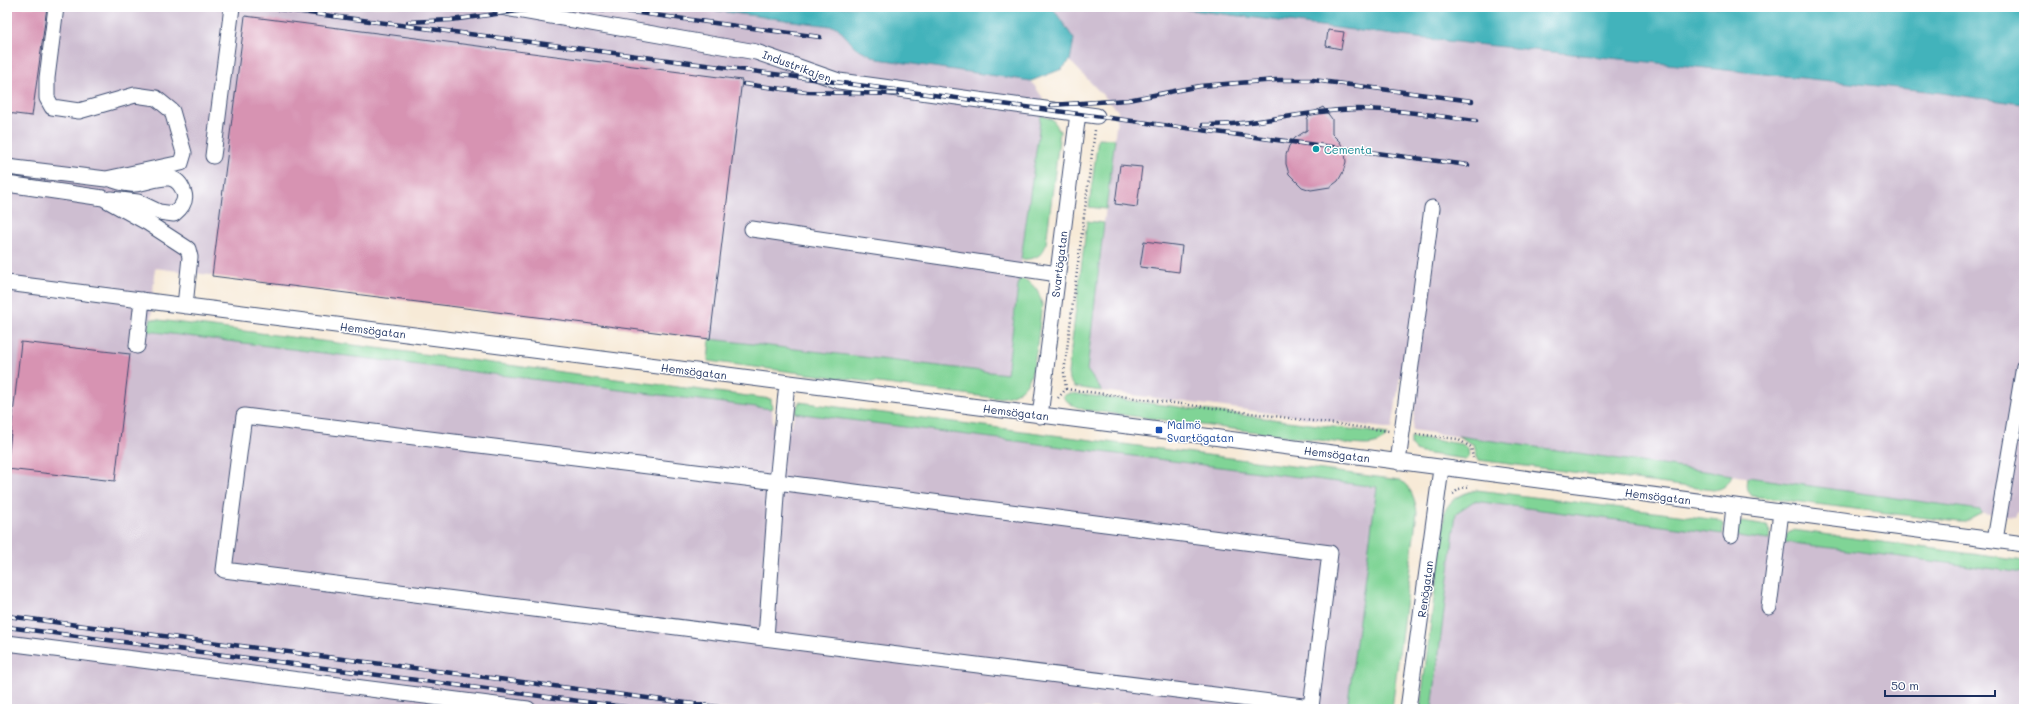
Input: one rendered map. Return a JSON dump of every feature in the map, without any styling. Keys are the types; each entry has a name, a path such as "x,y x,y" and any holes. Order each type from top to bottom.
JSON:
{"street":[{"path":"56,7 47,78 47,98 52,107 79,111 135,95 156,98 172,111 184,153 181,163 106,179"},
{"path":"213,156 232,7"},
{"name":"Industrikajen","path":"500,7 756,52 838,82 1097,116"},
{"name":"Svartögatan","path":"1040,416 1078,113"},
{"path":"7,166 106,179 132,185 170,178 176,179 182,186 186,196 182,207 174,214 159,212 138,202 7,184"},
{"path":"100,197 148,223 188,249 190,257 185,306"},
{"path":"1398,462 1432,208"},
{"path":"752,229 1058,274"},
{"name":"Hemsögatan","path":"7,283 787,382 1398,462 1441,469 2024,544"},
{"path":"138,346 142,300"},
{"path":"1996,540 2024,366"},
{"path":"766,638 777,482 787,382"},
{"path":"244,416 777,482 1330,553 1311,707 224,570 244,416"},
{"name":"Renögatan","path":"1408,709 1441,469"},
{"path":"1730,535 1734,506"},
{"path":"1769,607 1781,512"},
{"path":"7,643 528,709"}],"path":[{"path":"413,7 435,10 435,7"},
{"path":"1097,116 1064,373 1066,389 1457,439 1471,447 1473,460 1472,472"}],"shaded area":[{"path":"7,7 689,7 837,27 855,47 878,59 1031,81 1043,98 1007,374 710,339 155,268 151,319 147,331 772,409 773,423 791,426 795,413 1378,487 1347,709 33,709 7,705"},
{"path":"1052,7 1166,7 1418,38 1927,91 2022,104 2024,124 2024,513 2018,512 2015,517 1982,513 1979,510 1412,430 1419,380 1400,377 1392,429 1102,391 1087,371 1088,350 1118,111 1070,61 1074,39"},
{"path":"1474,501 2024,573 2024,709 1432,709 1456,513"}],"green space":[{"path":"1041,115 1053,120 1060,131 1046,244 1043,252 1034,258 1021,259"},
{"path":"1098,138 1115,139 1106,209 1089,207"},
{"path":"1087,221 1104,223 1087,370 1102,391 1074,387 1069,380 1068,373"},
{"path":"1019,278 1024,279 1035,287 1042,305 1034,365 1028,382 1016,393 1007,397 995,398 708,361 710,339 1007,374"},
{"path":"151,319 771,399 772,409 147,331"},
{"path":"1070,393 1388,434 1376,444 1350,444 1085,410 1072,405 1065,399 1063,396"},
{"path":"799,402 1400,480 1407,486 1412,494 1417,512 1392,709 1347,709 1377,487 795,413"},
{"path":"1458,436 1732,475 1725,486 1720,489 1713,490 1478,460 1474,445"},
{"path":"1411,437 1462,444 1468,448 1469,457 1466,459 1416,451 1411,446"},
{"path":"1748,477 1980,510 1982,513 1965,522 1959,522 1752,496 1747,485"},
{"path":"1477,490 1718,520 1723,524 1723,534 1474,501 1456,513 1432,709 1420,709 1445,511 1454,499"},
{"path":"1742,522 1767,526 1770,530 1769,540 1737,536 1738,524"},
{"path":"1793,530 2024,561 2024,573 1785,542 1788,532"}],"water":[{"path":"689,7 1052,7 1074,39 1070,61 1062,69 1031,81 878,59 855,47 837,27"},
{"path":"1166,7 2024,7 2024,124 2022,104 1927,91 1418,38"}],"building":[{"path":"7,7 47,7 32,116 7,113"},
{"path":"245,16 742,80 710,339 212,276"},
{"path":"1328,30 1344,32 1341,49 1326,46"},
{"name":"Cementa","path":"1323,107 1332,119 1332,134 1340,142 1345,152 1346,162 1338,181 1330,187 1311,190 1302,187 1289,174 1286,164 1286,155 1289,146 1295,138 1307,130 1307,119 1310,114"},
{"path":"1120,165 1142,167 1137,207 1115,204"},
{"path":"1144,241 1182,246 1179,272 1140,267"},
{"path":"21,342 130,354 115,481 7,469"}],"railway":[{"path":"263,7 1468,165"},
{"path":"408,22 451,20 548,7"},
{"path":"577,7 624,11 820,37"},
{"path":"1051,105 1128,100 1200,86 1276,80 1313,80 1472,101"},
{"path":"744,84 807,92 897,94"},
{"path":"1203,125 1242,123 1319,112 1358,109 1402,111 1476,121"},
{"path":"7,616 733,709"},
{"path":"7,627 641,709"}],"place":[{"name":"Cementa","path":"1316,149"},
{"name":"Malmö Svartögatan","path":"1159,430"}]}
